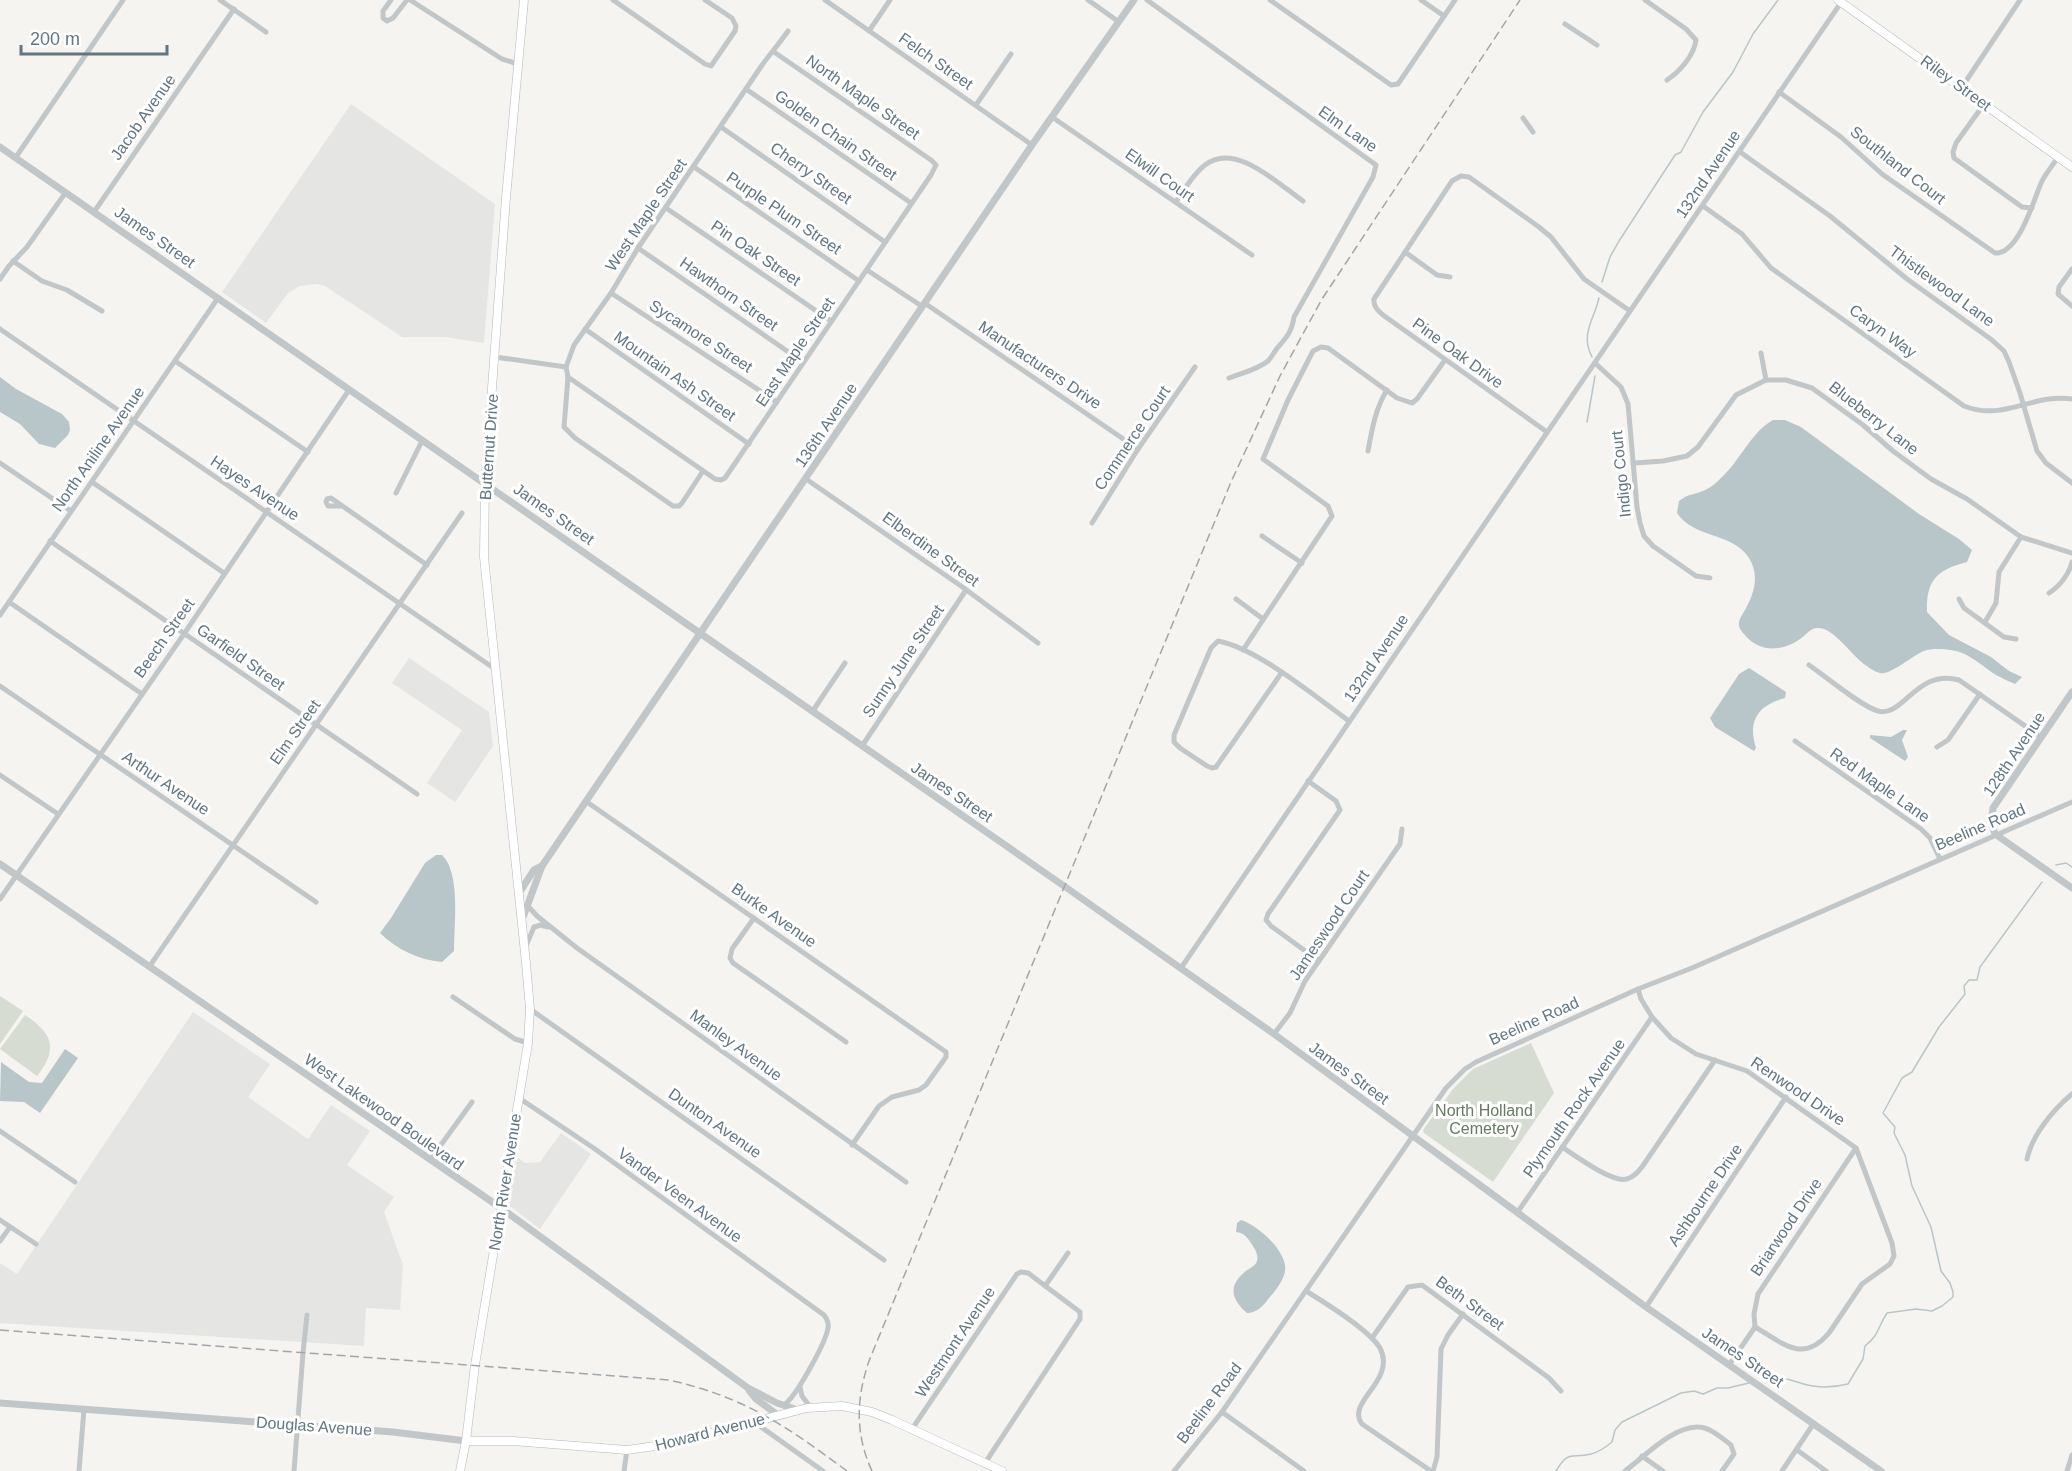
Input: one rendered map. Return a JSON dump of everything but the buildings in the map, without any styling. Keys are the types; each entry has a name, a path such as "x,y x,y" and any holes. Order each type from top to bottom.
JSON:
{"main road":[{"name":"Butternut Drive","path":"519,892 484,557 485,483 506,198 524,0"},
{"name":"Riley Street","path":"1841,1 2072,167"},
{"name":"North River Avenue","path":"460,1471 475,1365 528,1043 530,1009 519,892"},
{"name":"Howard Avenue","path":"627,1450 669,1444 811,1407 834,1406 858,1409 892,1420 1002,1471"},
{"name":"Douglas Avenue","path":"466,1441 513,1441 627,1450"}],"street":[{"path":"16,158 123,0"},
{"path":"220,0 266,32"},
{"path":"391,0 382,14 387,21 393,18 409,0 502,59 518,64"},
{"path":"613,0 711,66 736,26 732,18 705,0"},
{"name":"Felch Street","path":"825,0 1032,145"},
{"path":"869,31 890,0"},
{"path":"1088,0 1119,22"},
{"name":"136th Avenue","path":"522,920 542,866 1032,145 1134,0"},
{"name":"Elm Lane","path":"1147,0 1376,165 1373,177 1294,317 1293,328 1289,336 1269,360 1258,367 1229,378"},
{"path":"1270,0 1394,85 1398,84 1455,0"},
{"path":"1420,0 1444,16"},
{"path":"1645,0 1686,29 1696,40 1695,46 1678,72 1667,80"},
{"path":"1962,87 2020,0"},
{"name":"132nd Avenue","path":"1181,968 1841,1"},
{"name":"Jacob Avenue","path":"94,212 234,9"},
{"path":"1565,24 1597,45"},
{"name":"West Maple Street","path":"566,367 574,345 611,293 638,248 768,56 774,52 788,31"},
{"name":"North Maple Street","path":"774,52 936,165"},
{"path":"976,105 1011,54"},
{"name":"Golden Chain Street","path":"746,90 911,203"},
{"name":"Southland Court","path":"1779,92 1841,136 1882,174 1995,253 2001,254 2008,250 2029,217 2032,208"},
{"path":"1984,104 1956,143 1954,158 2022,207 2032,208 2044,178 2058,157"},
{"name":"Elwill Court","path":"1052,117 1252,255"},
{"path":"1523,118 1533,132"},
{"name":"Cherry Street","path":"721,127 885,242"},
{"name":"James Street","path":"0,147 1181,968 1646,1307 1881,1471"},
{"name":"Thistlewood Lane","path":"1740,152 1830,216 1907,279 2004,351 2041,457 2072,483"},
{"path":"1176,202 1202,167 1213,159 1228,157 1249,163 1303,201"},
{"name":"East Maple Street","path":"703,471 715,479 725,478 932,175 936,165"},
{"name":"Purple Plum Street","path":"694,167 859,280"},
{"path":"1450,277 1437,275 1405,252 1452,181 1461,176 1475,180 1539,227 1551,237 1584,279 1630,311"},
{"path":"0,279 27,247 66,192"},
{"name":"Caryn Way","path":"1703,206 1742,234 1771,268 1952,398 1976,411 1988,412 2052,398 2072,399"},
{"name":"Pin Oak Street","path":"666,208 831,321"},
{"name":"Hawthorn Street","path":"638,248 803,362"},
{"name":"Pine Oak Drive","path":"1405,252 1374,298 1378,310 1444,360 1547,432"},
{"path":"13,261 42,281 67,290 102,311"},
{"path":"2072,269 2058,294 2072,306"},
{"name":"Manufacturers Drive","path":"867,270 924,305 1138,449"},
{"name":"Sycamore Street","path":"611,293 777,402"},
{"name":"North Aniline Avenue","path":"0,615 218,298"},
{"name":"Hayes Avenue","path":"0,329 495,669"},
{"name":"Mountain Ash Street","path":"585,329 749,444"},
{"path":"1243,650 1329,522 1332,513 1328,506 1263,459 1288,400 1313,351 1317,348 1328,348 1405,402 1412,403 1444,360"},
{"path":"1635,463 1687,456 1698,447 1736,395 1766,380 1761,353"},
{"path":"495,357 566,367 568,377 564,427 575,438 669,505 679,506 703,471 568,377"},
{"path":"175,361 308,452"},
{"name":"Indigo Court","path":"1594,363 1621,387 1628,404 1638,515 1644,536 1653,546 1696,576 1710,578"},
{"name":"Commerce Court","path":"1092,524 1138,449 1195,367"},
{"name":"Blueberry Lane","path":"1766,380 1786,380 1812,388 1931,479 1967,499 2021,537 2072,553"},
{"name":"Beech Street","path":"0,899 184,634 349,390"},
{"path":"1368,451 1376,413 1387,390"},
{"path":"396,493 422,441"},
{"path":"0,463 71,511"},
{"name":"Elberdine Street","path":"806,479 1038,643"},
{"path":"92,482 225,573"},
{"path":"342,506 426,565"},
{"name":"Elm Street","path":"149,967 462,513"},
{"path":"1262,536 1302,563"},
{"path":"1985,622 1996,603 1999,572 2021,537"},
{"name":"Garfield Street","path":"50,541 417,794"},
{"path":"2049,593 2059,586 2072,562"},
{"name":"Sunny June Street","path":"862,746 966,590"},
{"path":"1959,599 1964,608 2004,636 2016,639"},
{"path":"1236,600 1263,619"},
{"path":"9,602 142,694"},
{"path":"1282,672 1220,762 1212,768 1174,742 1174,735 1214,642 1223,641 1263,660 1282,672 1349,721"},
{"path":"812,712 845,663"},
{"path":"1809,665 1877,711 1892,710 1923,684 1948,678 1959,681 2041,737"},
{"name":"Arthur Avenue","path":"0,686 316,903"},
{"name":"128th Avenue","path":"1995,834 1991,822 1993,808 2072,692"},
{"path":"1937,747 1948,740 1980,694"},
{"name":"Red Maple Lane","path":"1795,741 1921,830 1930,838 1940,859"},
{"path":"0,776 58,814"},
{"path":"1308,781 1336,801 1340,810 1266,920 1270,926 1319,961"},
{"name":"Burke Avenue","path":"586,802 945,1052 946,1057 926,1085 919,1090 892,1097 879,1106 852,1144"},
{"name":"Beeline Road","path":"1175,1471 1222,1412 1446,1088 1465,1069 1638,989 1692,968 2072,802"},
{"name":"Jameswood Court","path":"1274,1034 1290,1013 1305,981 1400,844 1402,829"},
{"path":"1995,834 2072,888"},
{"name":"West Lakewood Boulevard","path":"0,864 501,1208 748,1388 795,1411"},
{"name":"136th Avenue","path":"519,892 534,870 542,866"},
{"name":"Manley Avenue","path":"528,906 552,929 906,1182"},
{"path":"754,918 732,949 730,958 733,963 846,1042"},
{"path":"525,949 534,927 541,925 552,929"},
{"name":"Renwood Drive","path":"1638,989 1652,1017 1663,1031 1682,1046 1696,1054 1748,1071 1856,1148 1894,1250 1890,1264 1862,1284 1829,1334 1814,1346 1805,1349 1788,1347 1755,1327"},
{"path":"453,997 515,1039 528,1043"},
{"name":"Dunton Avenue","path":"530,1009 884,1260"},
{"name":"Plymouth Rock Avenue","path":"1517,1213 1652,1017"},
{"path":"1562,1147 1611,1178 1629,1179 1642,1167 1715,1060"},
{"path":"2027,1160 2030,1147 2042,1129 2072,1094"},
{"name":"Ashbourne Drive","path":"1646,1307 1786,1097"},
{"name":"Vander Veen Avenue","path":"519,1098 595,1149 824,1315 828,1329 800,1386"},
{"path":"430,1160 472,1102"},
{"path":"0,1131 75,1182"},
{"name":"Briarwood Drive","path":"1755,1327 1754,1314 1758,1294 1856,1148"},
{"path":"0,1220 36,1244"},
{"path":"0,1242 10,1227"},
{"path":"985,1463 1080,1319 1080,1312 1045,1286 1068,1253"},
{"name":"Westmont Avenue","path":"912,1430 1017,1274 1021,1272 1028,1274 1045,1286"},
{"name":"Beth Street","path":"1372,1338 1408,1287 1422,1285 1550,1378 1561,1391"},
{"path":"1306,1291 1372,1338 1380,1349 1383,1372 1358,1411 1358,1419 1432,1471 1437,1457 1441,1349 1463,1314"},
{"path":"294,1471 307,1315"},
{"path":"1729,1365 1755,1327"},
{"path":"784,1405 791,1400 800,1386"},
{"path":"800,1386 802,1396 811,1407"},
{"name":"West Lakewood Boulevard","path":"748,1388 756,1399 778,1415"},
{"name":"Douglas Avenue","path":"0,1403 393,1432 466,1441"},
{"path":"79,1471 84,1409"},
{"path":"1222,1412 1304,1471"},
{"path":"754,1422 823,1471"},
{"path":"1782,1471 1814,1423"},
{"path":"1625,1471 1669,1437 1698,1427 1708,1430 1734,1449 1734,1454 1722,1471"},
{"path":"624,1471 627,1450"},
{"path":"1797,1450 1826,1471"},
{"path":"2067,1471 2072,1455"},
{"path":"1642,1456 1663,1471"}],"shaded area":[{"path":"351,104 495,204 484,343 445,337 402,337 325,286 317,284 300,286 288,293 266,323 222,292"},
{"path":"0,377 16,389 62,414 69,422 68,435 55,448 39,444 20,424 0,412"},
{"path":"1773,420 1785,420 1801,427 1972,550 1967,562 1948,569 1935,578 1929,592 1927,612 1949,635 1991,657 2009,671 2022,677 2015,684 1998,676 1970,657 1951,650 1927,650 1890,671 1880,673 1863,663 1826,630 1814,629 1793,643 1778,648 1757,645 1743,633 1739,622 1750,600 1755,582 1754,570 1749,558 1742,550 1724,539 1693,527 1677,513 1679,501 1717,482 1758,432"},
{"path":"409,658 489,712 493,746 455,802 427,783 462,730 392,683"},
{"path":"1749,668 1786,692 1785,698 1768,705 1757,715 1753,729 1756,748 1754,751 1715,727 1710,718 1739,674"},
{"path":"1907,730 1902,740 1908,757 1905,761 1870,738 1870,735 1891,737"},
{"path":"436,855 442,855 448,863 452,874 455,900 454,951 442,962 408,953 380,933 425,863"},
{"path":"193,1012 270,1064 248,1097 308,1139 331,1105 370,1131 347,1165 394,1197 384,1212 403,1265 400,1310 366,1308 364,1346 0,1323 0,1263 17,1274"},
{"path":"65,1049 78,1058 40,1113 24,1102 0,1101 1,1062 29,1082 42,1083"},
{"path":"561,1133 591,1154 540,1229 511,1207 507,1201 516,1156 525,1163 540,1162"},
{"path":"1241,1220 1254,1227 1274,1244 1285,1265 1283,1279 1275,1291 1260,1308 1247,1313 1237,1302 1234,1286 1247,1270 1256,1264 1257,1256 1247,1237 1236,1232 1237,1223"}],"green space":[{"path":"0,996 23,1011 0,1044"},
{"path":"25,1015 41,1028 49,1042 48,1057 37,1076 0,1049"},
{"name":"North Holland Cemetery","path":"1531,1043 1554,1093 1493,1182 1424,1133 1423,1130 1453,1089 1473,1069"}],"waterway":[{"path":"1602,282 1610,257 1619,241 1675,155 1681,152 1703,112 1733,72 1753,34 1778,0"},
{"path":"1592,357 1587,341 1589,327 1599,298"},
{"path":"1587,422 1595,376"},
{"path":"2056,865 2066,863 2072,867"},
{"path":"1765,1380 1783,1378 1822,1387 1848,1384 1863,1359 1865,1346 1876,1334 1887,1313 1916,1309 1932,1311 1953,1297 1950,1283 1941,1271 1931,1227 1912,1186 1905,1155 1894,1133 1895,1127 1883,1113 1902,1078 1912,1072 1939,1027 1965,994 1964,986 1969,980 1977,980 1980,967 2042,882"},
{"path":"1556,1471 1568,1457 1591,1454 1607,1446 1612,1442 1615,1430 1622,1422 1681,1393 1694,1391 1703,1394 1717,1388 1749,1383"}],"railway":[{"path":"872,1471 866,1457 859,1416 862,1389 869,1361 1231,482 1280,376 1322,299 1520,0"},
{"path":"0,1330 669,1380 743,1404 784,1427 847,1471"}]}
